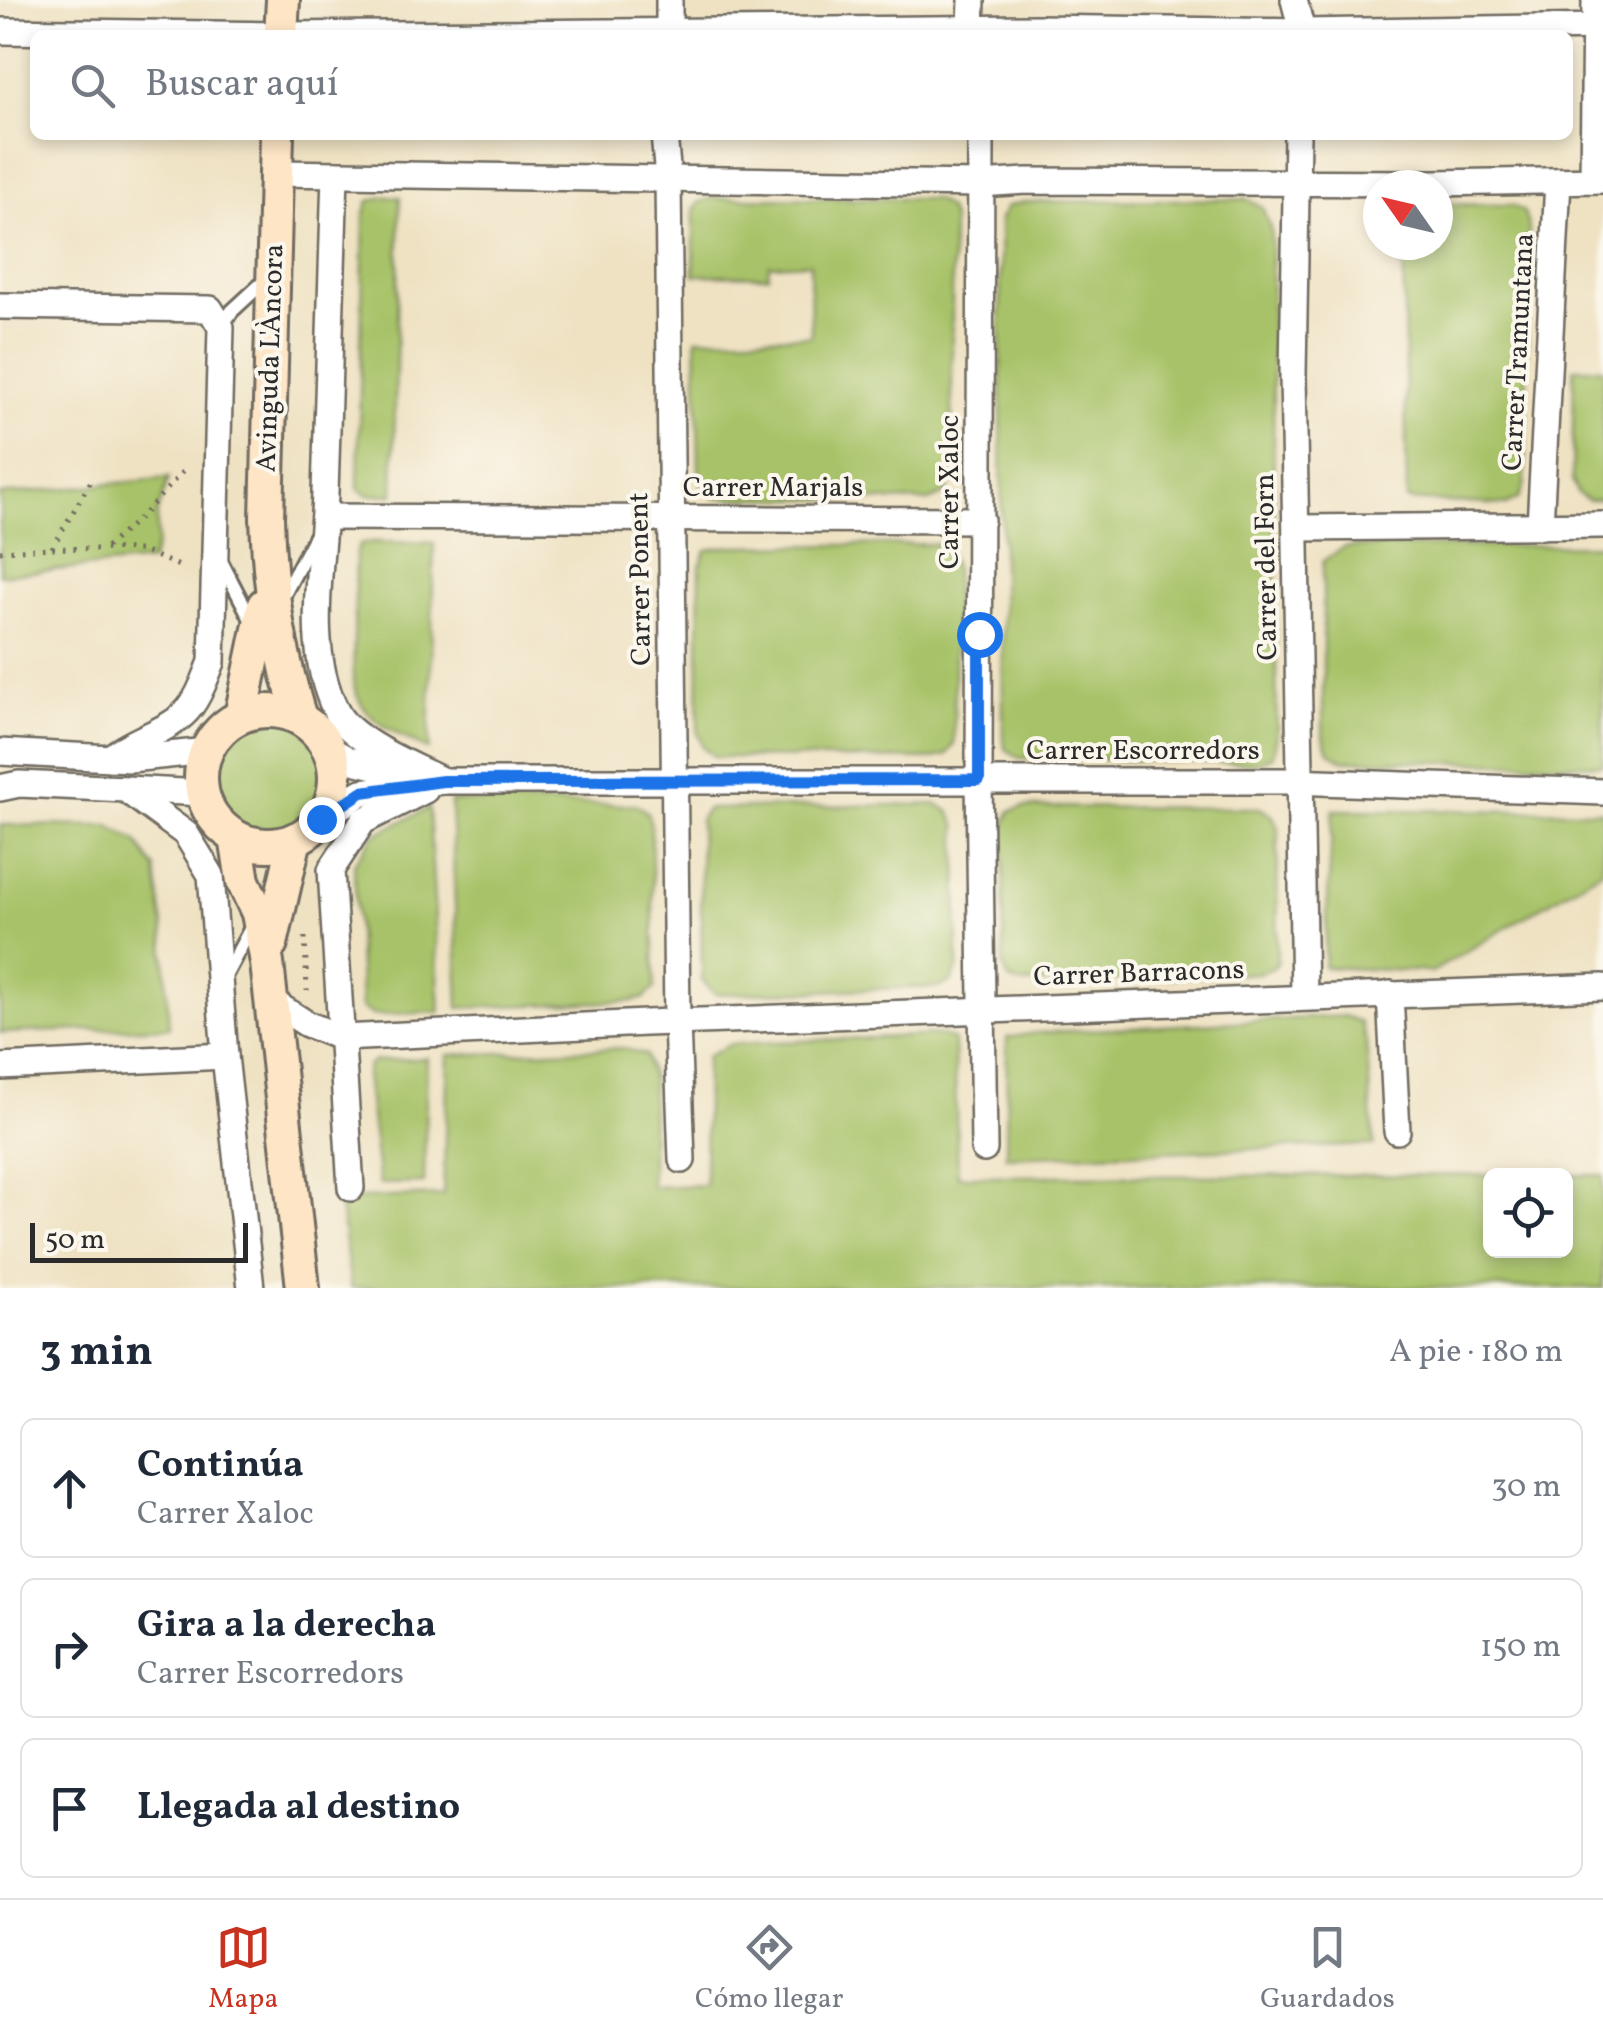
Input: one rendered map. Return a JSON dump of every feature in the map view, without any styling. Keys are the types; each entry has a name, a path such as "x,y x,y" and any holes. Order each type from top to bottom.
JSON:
{"street":[{"path":"281,30 282,0"},
{"path":"669,0 669,30"},
{"path":"972,0 977,30"},
{"path":"1294,0 1303,30"},
{"path":"276,173 980,184 1598,180 1600,27 1595,0"},
{"path":"1473,30 1600,27"},
{"path":"0,31 30,31"},
{"name":"Avinguda L'Àncora","path":"241,716 267,610 277,140"},
{"name":"Carrer Ponent","path":"664,140 677,1022"},
{"name":"Carrer Xaloc","path":"980,140 979,780 984,1149"},
{"name":"Carrer del Forn","path":"1298,140 1293,375 1304,997"},
{"name":"Carrer Escorredors","path":"335,174 324,517 316,616 326,684 337,714 374,745 443,781"},
{"name":"Carrer Tramuntana","path":"1540,526 1558,181"},
{"path":"0,306 216,318 212,662 190,709 150,734 127,743 110,758"},
{"name":"Carrer Marjals","path":"324,517 980,520"},
{"path":"1298,528 1603,525"},
{"name":"Avinguda L'Àncora","path":"267,610 300,718"},
{"path":"267,963 308,829 330,803 335,767 318,731 281,711 261,710 241,716 220,730 207,750 201,772 202,794 214,819 236,837 255,844 276,844 308,829"},
{"name":"Carrer Escorredors","path":"329,749 349,760 443,781"},
{"path":"0,752 110,758 207,750"},
{"path":"351,1188 330,870 363,821 443,781"},
{"name":"Carrer Escorredors","path":"308,829 362,792 443,781 1300,782 1603,792"},
{"path":"6,784 202,794"},
{"path":"125,789 186,834 211,875 225,1056 251,1288"},
{"path":"236,837 243,881 258,913 267,963 304,1288"},
{"name":"Carrer Barracons","path":"271,1001 308,1024 342,1038 1603,987"},
{"path":"1390,994 1397,1131"},
{"path":"677,1022 682,1160"},
{"path":"0,1067 225,1056"}],"lane":[{"path":"216,318 232,311 274,272"},
{"path":"216,549 267,610 324,517"},
{"path":"221,984 258,913"}],"path":[{"path":"104,549 142,516 184,470"},
{"path":"52,548 94,476"},
{"path":"0,551 140,550 182,568"}],"green space":[{"path":"400,197 393,495 367,495 358,489 364,217 368,202"},
{"path":"711,198 934,199 947,208 952,220 952,478 945,494 929,501 714,498 703,487 699,470 696,338 811,336 810,263 769,265 768,276 694,275 694,210 699,202"},
{"path":"1246,199 1262,207 1271,230 1277,735 1273,756 1256,763 1019,758 1005,748 1003,733 1000,219 1007,206 1023,202"},
{"path":"1453,204 1512,205 1524,212 1529,228 1525,484 1519,498 1506,505 1407,500 1403,260 1453,260"},
{"path":"1574,368 1603,368 1603,500 1588,500 1577,493 1572,480"},
{"path":"169,478 157,513 157,544 151,561 0,575 0,495"},
{"path":"434,543 429,750 371,716 353,680 356,554 360,545"},
{"path":"938,544 950,554 955,570 954,744 947,755 931,759 715,757 703,747 698,733 700,566 706,550 730,546"},
{"path":"1603,545 1603,765 1343,760 1329,752 1323,735 1323,561 1345,547"},
{"path":"268,710 294,715 315,730 330,751 335,777 330,803 315,824 294,839 268,844 242,839 221,824 206,803 201,777 206,751 221,730 242,715"},
{"path":"451,801 637,805 647,812 651,825 655,988 644,998 633,1001 459,1008"},
{"path":"937,804 949,811 957,826 958,967 952,981 940,987 715,994 702,980 700,820 706,809"},
{"path":"1024,807 1260,808 1273,816 1278,828 1277,962 1273,968 1259,973 1021,984 1009,980 1003,966 1004,827 1010,811"},
{"path":"429,808 440,1012 373,1015 361,1008 354,864 374,835"},
{"path":"1333,810 1603,811 1603,870 1432,972 1324,967"},
{"path":"0,825 109,826 136,841 155,868 163,920 169,1027 0,1033"},
{"path":"1344,1016 1360,1022 1366,1041 1374,1145 1006,1157 1007,1038 1034,1033"},
{"path":"940,1035 954,1040 958,1176 1483,1175 1483,1258 1573,1258 1573,1175 1603,1175 1603,1288 351,1288 339,1199 443,1195 448,1055 623,1048 646,1055 652,1081 651,1187 705,1185 706,1057 731,1044"},
{"path":"427,1058 424,1183 379,1184 368,1066 375,1061"}],"route":[{"path":"321,819 362,792 443,781 979,780 979,634"}]}
